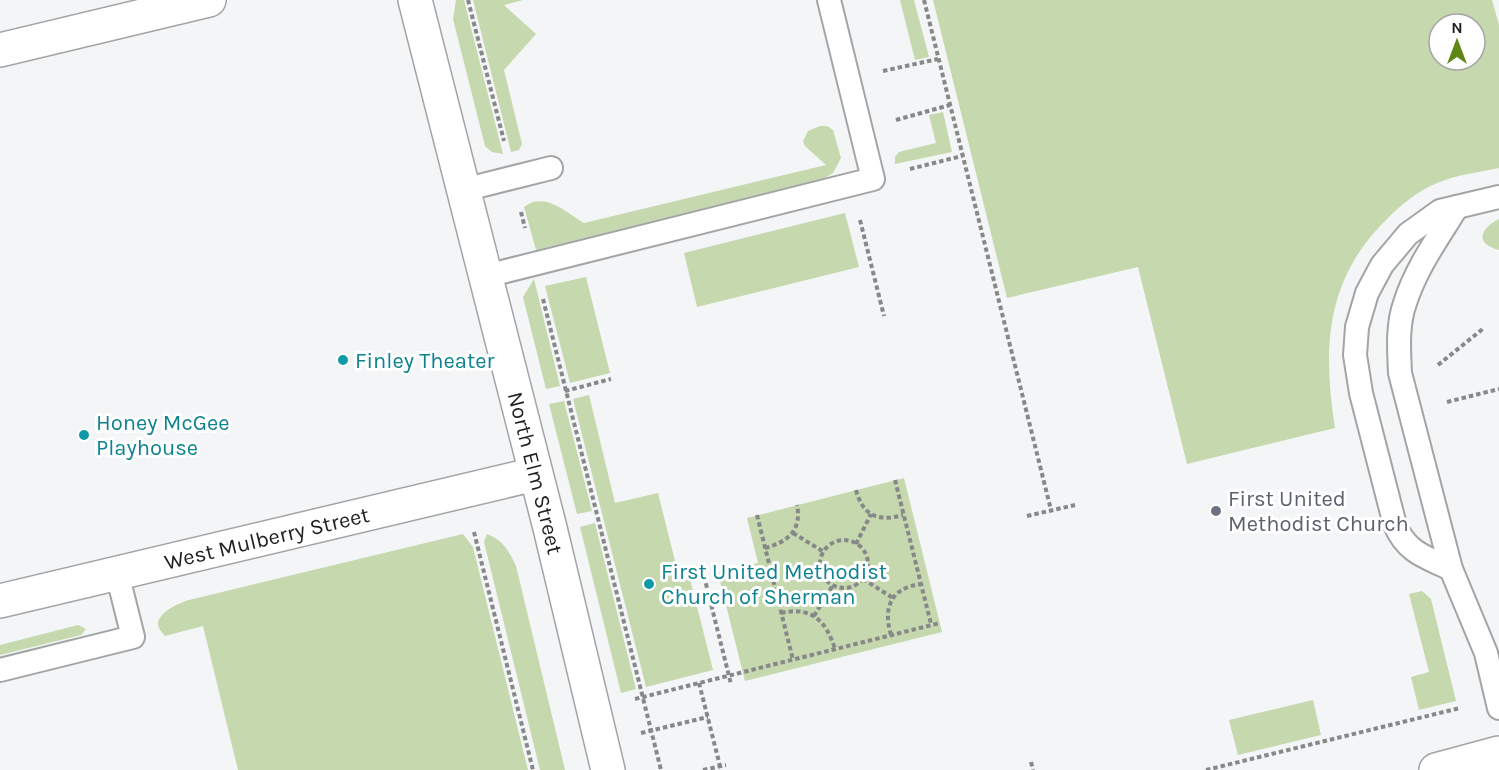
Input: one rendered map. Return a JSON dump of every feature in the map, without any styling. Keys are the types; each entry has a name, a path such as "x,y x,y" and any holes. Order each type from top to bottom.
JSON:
{"street":[{"path":"0,50 209,0"},
{"name":"North Elm Street","path":"415,0 605,757"},
{"name":"West Mulberry Street","path":"0,601 535,474"},
{"path":"1436,770 1499,753"}],"lane":[{"path":"486,276 873,179 829,0"},
{"path":"464,190 551,168"},
{"path":"1451,569 1413,550 1401,539 1395,525 1361,393 1355,355 1357,327 1367,293 1382,266 1408,234 1440,210 1499,197"},
{"path":"1457,207 1415,276 1404,304 1398,343 1400,373 1451,569 1486,653 1498,703"},
{"path":"0,670 133,637 117,573"}],"path":[{"path":"468,0 661,770"},
{"path":"924,0 1051,510"},
{"path":"851,87 938,58"},
{"path":"861,129 950,105"},
{"path":"858,215 884,316"},
{"path":"1432,370 1484,328"},
{"path":"518,403 611,380"},
{"path":"895,480 931,624"},
{"path":"856,490 862,506 871,514 883,518 903,515"},
{"path":"765,548 783,542 793,533 798,519 797,505"},
{"path":"1027,516 1075,505"},
{"path":"856,544 871,514"},
{"path":"757,515 793,660"},
{"path":"474,531 533,770"},
{"path":"793,533 824,552"},
{"path":"838,541 851,541 860,546 866,554 868,565 866,575 851,588 838,588 827,582 820,571 820,558 824,552 827,547 838,541"},
{"path":"704,576 731,684"},
{"path":"863,579 893,598"},
{"path":"891,635 887,619 889,604 902,590 921,584"},
{"path":"814,616 833,585"},
{"path":"781,613 797,611 814,616 825,625 835,649"},
{"path":"593,709 940,623"},
{"path":"699,682 720,768"},
{"path":"1206,770 1498,703"},
{"path":"605,757 708,717"},
{"path":"1031,762 1033,770"},
{"path":"703,770 726,765"}],"green space":[{"path":"456,0 464,0 503,154 492,152 485,146 453,19"},
{"path":"473,0 523,0 504,5 536,34 504,70 522,144 519,150 511,152"},
{"path":"900,0 914,0 929,57 915,60"},
{"path":"933,0 1492,0 1499,25 1499,168 1452,178 1417,193 1389,217 1368,240 1352,264 1341,289 1330,341 1329,369 1335,428 1187,464 1138,267 1007,298"},
{"path":"943,112 952,152 895,164 895,157 899,152 936,143 929,115"},
{"path":"827,126 833,130 841,158 833,173 825,178 536,250 524,207 532,203 539,201 555,205 584,223 826,165 805,146 803,141 808,131"},
{"path":"845,213 859,267 697,307 684,253"},
{"path":"1499,219 1499,250 1486,244 1482,236 1487,227"},
{"path":"586,277 610,373 570,383 545,286"},
{"path":"534,279 560,386 546,389 523,297"},
{"path":"589,395 615,503 658,493 680,581 690,579 713,670 646,687 573,399"},
{"path":"564,401 592,511 577,514 549,404"},
{"path":"904,478 942,632 745,681 718,573 758,563 747,518"},
{"path":"595,523 636,689 621,693 580,527"},
{"path":"463,534 473,547 528,770 238,770 203,626 165,636 159,629 158,623 163,614 174,606 189,600"},
{"path":"487,534 497,539 505,547 516,566 565,770 540,770 484,542"},
{"path":"1422,591 1431,599 1456,701 1419,710 1411,677 1429,672 1409,594"},
{"path":"78,625 86,629 81,635 0,655 0,645"},
{"path":"1313,700 1321,735 1238,755 1229,720"}],"place":[{"name":"Finley Theater","path":"343,360"},
{"name":"Honey McGee Playhouse","path":"84,435"},
{"name":"First United Methodist Church","path":"1216,511"},
{"name":"First United Methodist Church of Sherman","path":"649,584"}]}
